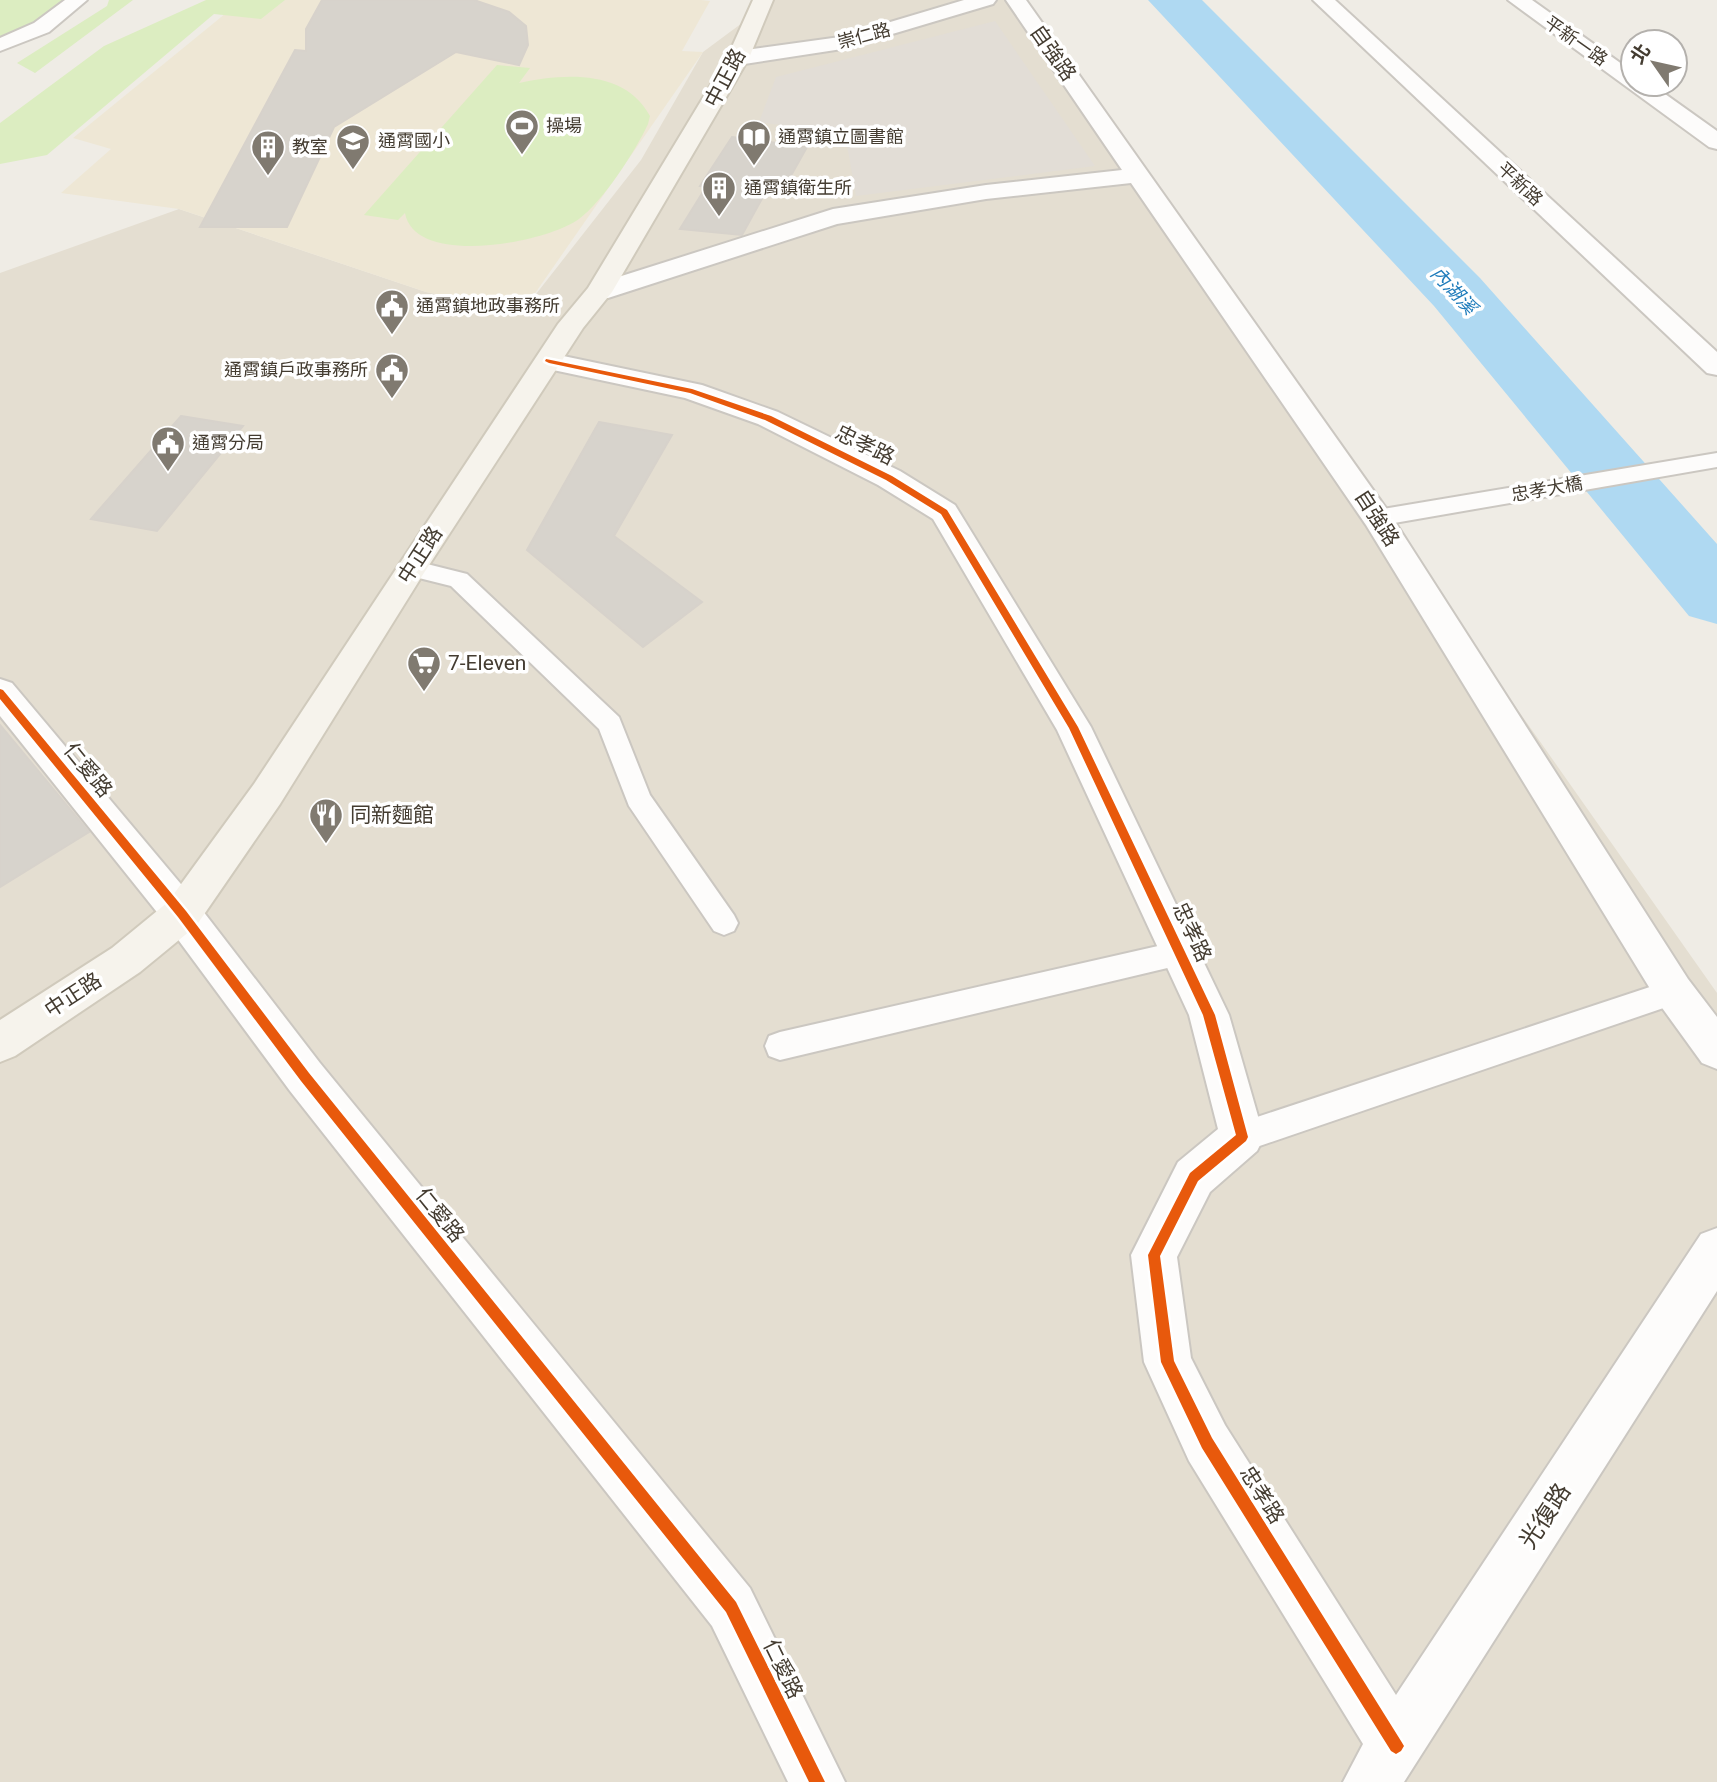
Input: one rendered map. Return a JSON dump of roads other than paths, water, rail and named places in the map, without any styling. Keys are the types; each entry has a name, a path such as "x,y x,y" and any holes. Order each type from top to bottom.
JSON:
{"main road":[{"name":"中正路","path":"0,1042 126,961 182,915 267,793 572,324 599,292 738,58 763,0"}],"street":[{"path":"0,46 35,33 61,17 77,0"},
{"name":"崇仁路","path":"738,58 842,43 986,0"},
{"name":"自強路","path":"1016,0 1377,518 1674,992 1717,1050"},
{"name":"平新路","path":"1323,0 1717,368"},
{"name":"平新一路","path":"1518,0 1619,72"},
{"name":"平新一路","path":"1656,98 1717,142"},
{"path":"599,292 833,217 986,192 1138,175"},
{"name":"忠孝路","path":"549,361 692,391 768,418 889,478 944,512 1073,727 1209,1015 1242,1137 1194,1177 1154,1255 1168,1362 1207,1443 1383,1764"},
{"name":"仁愛路","path":"0,692 182,915 305,1077 731,1607 817,1782"},
{"name":"光復路","path":"1383,1764 1717,1250"}],"lane":[{"name":"忠孝大橋","path":"1377,518 1717,460"},
{"path":"411,568 459,580 610,724 638,799 724,923"},
{"path":"780,1046 1180,953"},
{"path":"1242,1137 1674,992"}],"waterway":[{"name":"內湖溪","path":"1173,0 1457,292 1717,596"}],"place":[{"name":"操場","path":"522,156"},
{"name":"通霄鎮立圖書館","path":"754,167"},
{"name":"通霄國小","path":"353,171"},
{"name":"教室","path":"268,177"},
{"name":"通霄鎮衛生所","path":"719,218"},
{"name":"通霄鎮地政事務所","path":"392,336"},
{"name":"通霄鎮戶政事務所","path":"392,400"},
{"name":"通霄分局","path":"168,473"},
{"name":"7-Eleven","path":"424,693"},
{"name":"同新麵館","path":"326,845"}]}
